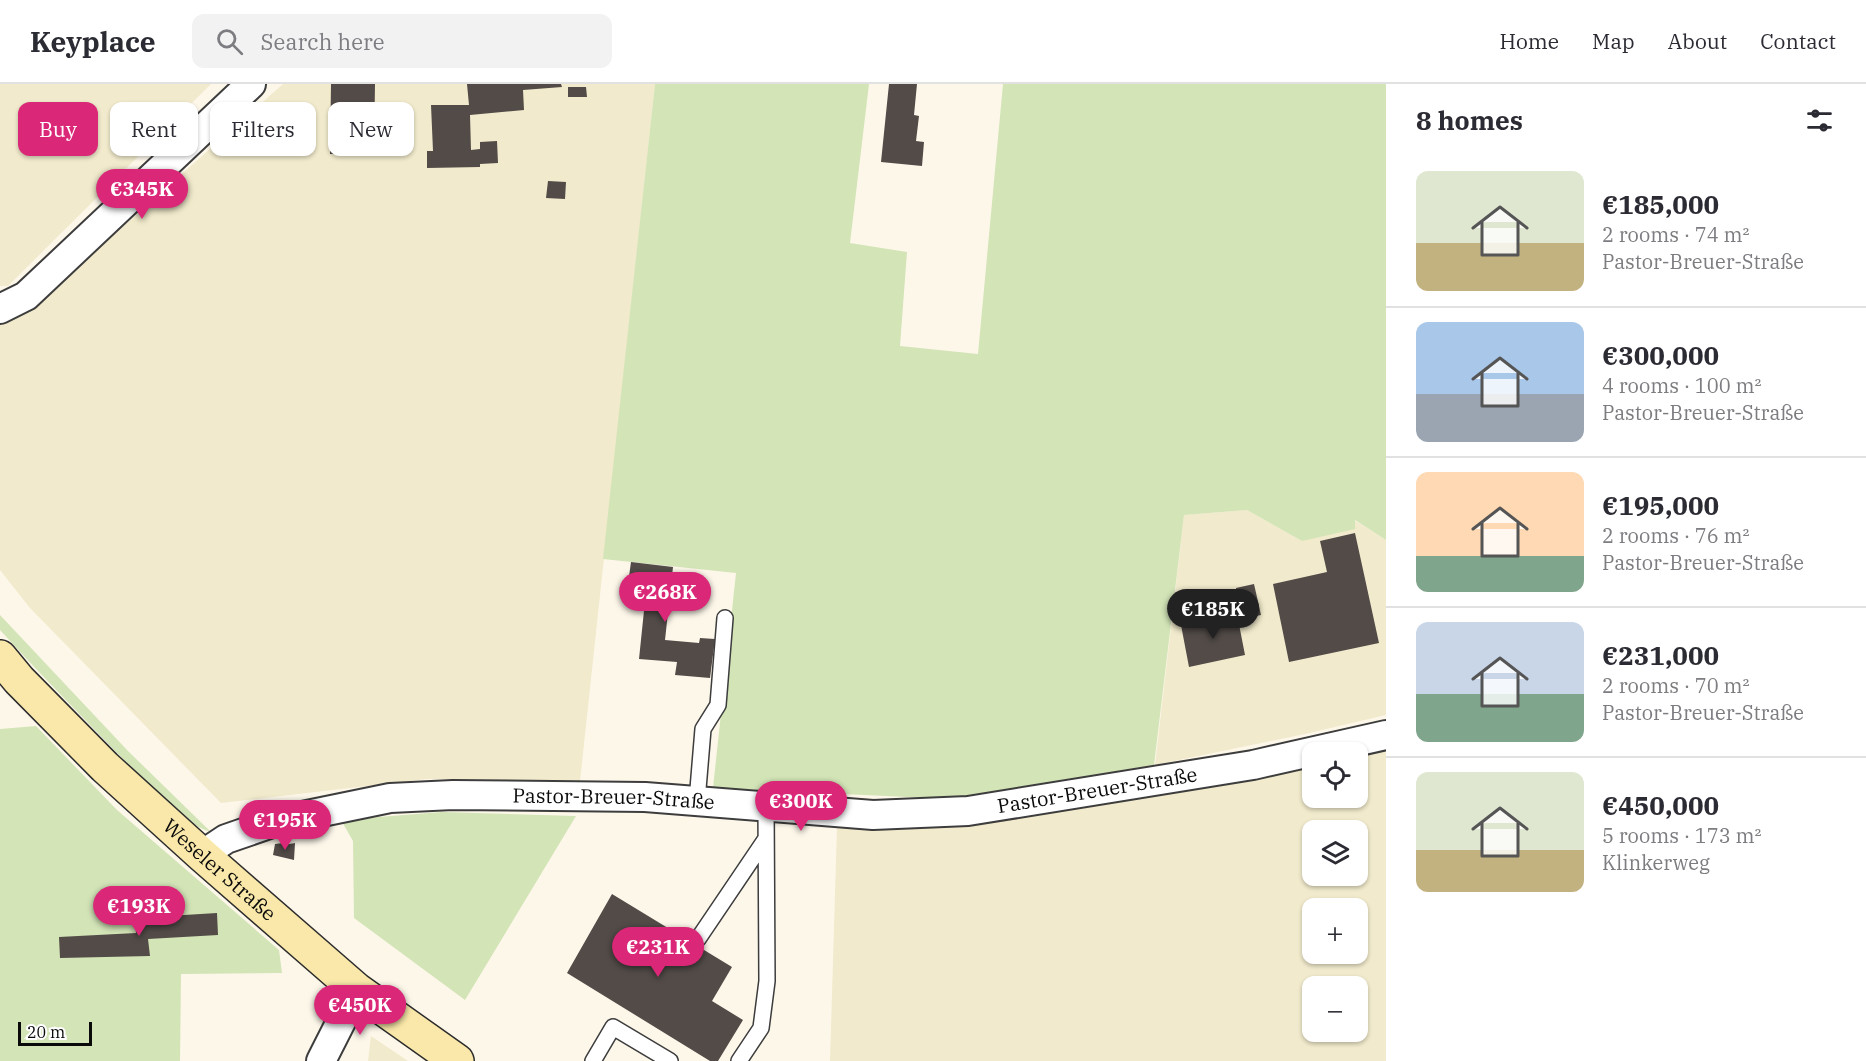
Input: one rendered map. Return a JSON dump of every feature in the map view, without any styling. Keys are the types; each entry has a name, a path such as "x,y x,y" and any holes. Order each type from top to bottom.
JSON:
{"main road":[{"name":"Weseler Straße","path":"0,657 19,680 105,766 202,855 357,990 457,1061"}],"street":[{"path":"0,309 26,296 252,84"},
{"name":"Pastor-Breuer-Straße","path":"202,855 226,839 278,821 390,798 453,795 645,797 873,815 968,811 1253,765 1386,735"},
{"path":"321,1061 357,990"}],"lane":[{"path":"697,801 703,729 718,705 726,618"},
{"path":"739,1061 761,1028 767,981 766,806"},
{"path":"698,939 765,840"},
{"path":"593,1061 613,1027 670,1061"}],"shaded area":[{"path":"0,84 211,84 193,102 110,102 110,156 139,156 8,286 0,286"},
{"path":"283,84 655,84 580,781 426,779 221,803 30,608 0,570 0,321 30,309 210,149 210,156 316,156 316,102 263,102"},
{"path":"1247,510 1302,541 1354,520 1386,540 1386,715 1155,765 1184,515"},
{"path":"1386,740 1386,1061 830,1061 837,827 965,825 1302,760 1302,808 1368,808 1368,748"},
{"path":"371,1036 408,1061 368,1061"}],"green space":[{"path":"655,84 869,84 850,243 907,252 900,346 978,354 1003,84 1386,84 1386,540 1355,520 1355,529 1302,541 1247,510 1184,515 1154,765 950,799 713,788 736,573 603,559"},
{"path":"0,615 128,751 211,832 198,827 173,809 43,677 0,630"},
{"path":"36,726 117,810 279,950 282,973 181,974 180,1061 0,1061 0,729"},
{"path":"442,812 576,816 465,1000 354,918 353,841 341,820"}],"building":[{"path":"331,84 375,84 375,102 331,102"},
{"path":"467,84 561,84 562,87 523,90 524,110 470,115 471,150 480,149 480,142 497,141 498,163 480,164 480,167 427,168 427,151 433,151 431,105 469,105"},
{"path":"889,84 917,84 914,115 919,116 916,141 924,142 922,166 881,162"},
{"path":"568,87 586,87 587,97 568,97"},
{"path":"548,181 566,182 565,199 546,198"},
{"path":"1355,533 1379,643 1289,662 1273,584 1327,572 1320,541"},
{"path":"631,562 673,567 665,640 699,643 700,638 715,639 710,678 675,675 677,662 639,659 645,601 626,598"},
{"path":"1254,584 1261,615 1242,619 1236,588"},
{"path":"1237,614 1245,655 1189,667 1181,625"},
{"path":"283,843 284,845 295,843 294,860 273,855 275,844"},
{"path":"612,894 732,967 712,1001 743,1020 718,1061 710,1061 567,973"},
{"path":"217,913 218,935 148,939 150,956 60,958 59,937 136,933 135,918"}]}
